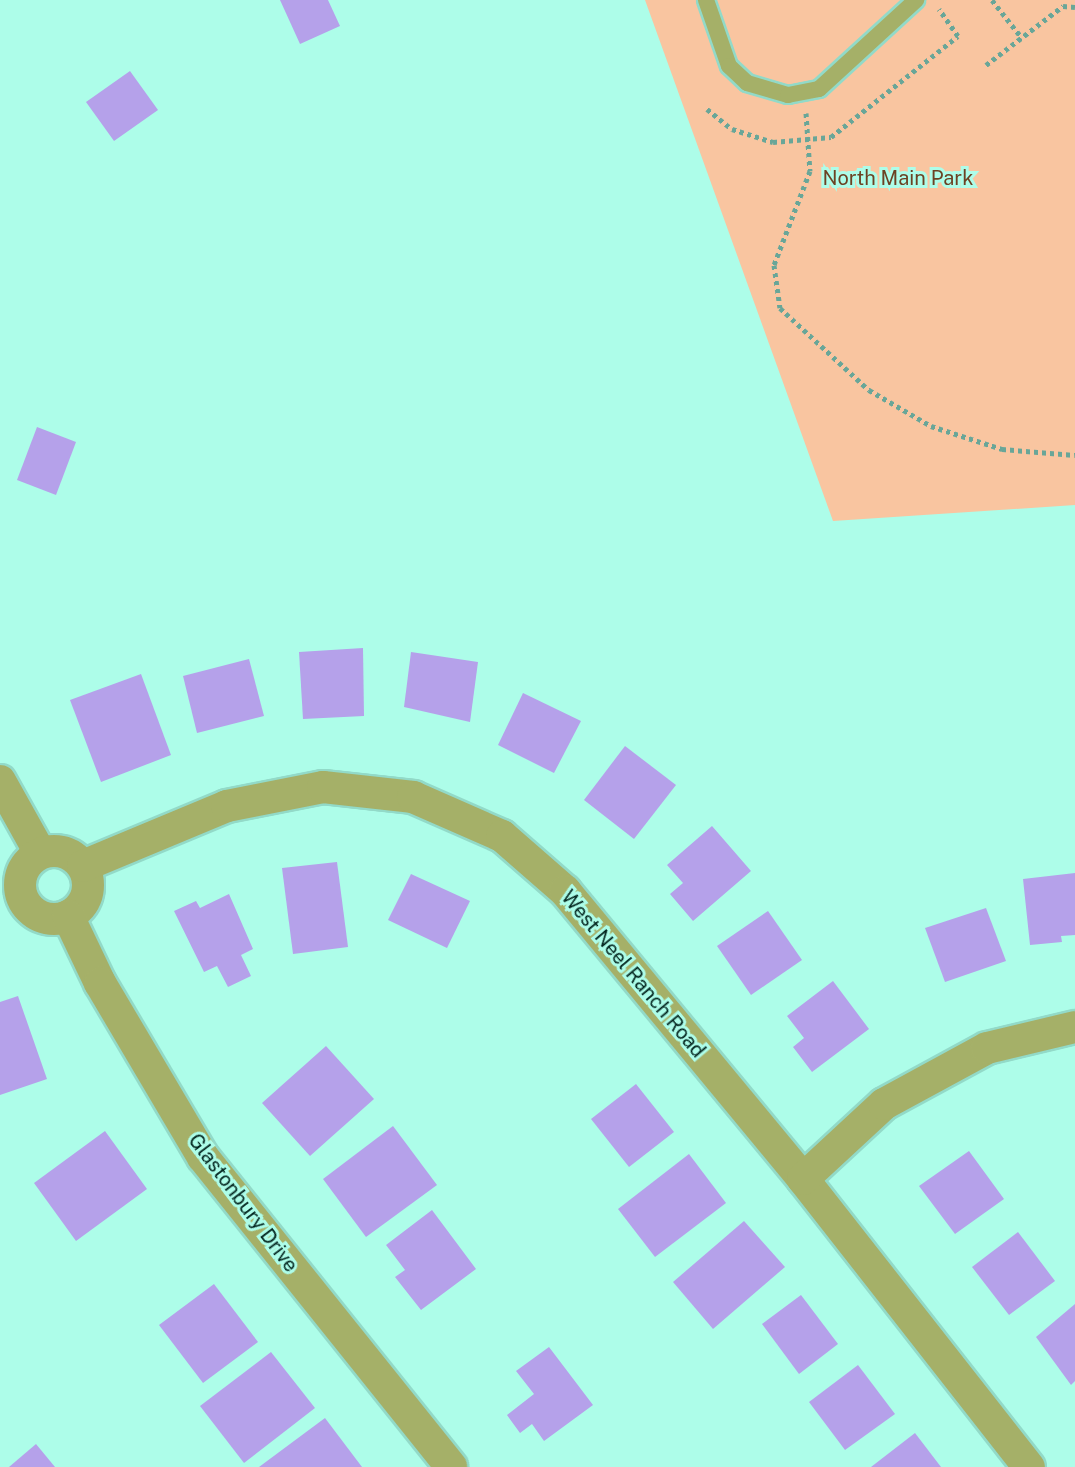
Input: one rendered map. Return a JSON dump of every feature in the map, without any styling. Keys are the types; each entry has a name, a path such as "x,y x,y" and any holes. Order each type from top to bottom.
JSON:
{"street":[{"path":"0,781 40,853"},
{"name":"West Neel Ranch Road","path":"83,866 227,806 323,787 413,797 502,836 565,891 803,1179 1029,1467"},
{"path":"64,852 83,866 89,888 78,910 68,916 44,918 13,909 23,870 40,853 64,852"},
{"name":"Glastonbury Drive","path":"68,916 100,983 203,1157 451,1467"},
{"path":"803,1179 884,1104 987,1048 1075,1027"}],"lane":[{"path":"706,0 729,66 747,83 768,91 804,93 819,89 916,0"}],"path":[{"path":"707,109 751,137 810,141 848,128 958,36 938,12 941,0"},
{"path":"992,0 1022,38"},
{"path":"986,65 1063,6 1075,7"},
{"path":"804,93 810,141 801,204 774,265 780,308 869,390 931,426 1002,449 1075,455"}],"green space":[{"name":"North Main Park","path":"645,0 1075,0 1075,505 833,521"}],"building":[{"path":"280,0 328,0 340,26 300,44"},
{"path":"130,71 158,110 114,141 86,102"},
{"path":"37,427 76,442 56,495 17,480"},
{"path":"363,648 364,716 303,719 299,652"},
{"path":"411,652 478,662 470,722 404,707"},
{"path":"249,659 264,716 197,733 183,676"},
{"path":"141,674 171,755 101,782 70,700"},
{"path":"523,693 581,721 554,773 498,745"},
{"path":"625,746 676,785 634,839 584,800"},
{"path":"712,826 751,871 693,921 670,894 683,883 667,865"},
{"path":"337,862 348,947 293,954 282,868"},
{"path":"1075,873 1075,935 1061,936 1062,942 1030,945 1023,879"},
{"path":"411,874 470,901 447,948 388,920"},
{"path":"229,894 253,949 241,955 251,976 228,987 217,966 204,972 174,911 196,901 200,908"},
{"path":"986,908 1006,961 945,982 925,928"},
{"path":"768,911 802,960 751,995 717,946"},
{"path":"833,981 869,1029 812,1072 793,1047 804,1038 787,1016"},
{"path":"18,996 47,1079 0,1095 0,1002"},
{"path":"326,1046 374,1099 310,1156 262,1103"},
{"path":"636,1084 674,1132 629,1167 591,1119"},
{"path":"393,1126 437,1185 366,1237 323,1179"},
{"path":"105,1131 147,1189 76,1241 34,1183"},
{"path":"969,1151 1004,1199 955,1234 919,1186"},
{"path":"689,1154 726,1203 655,1257 618,1209"},
{"path":"432,1210 476,1269 421,1310 395,1277 405,1270 386,1245"},
{"path":"744,1221 785,1267 713,1329 673,1282"},
{"path":"1018,1232 1055,1281 1009,1315 972,1267"},
{"path":"214,1284 258,1342 203,1383 159,1325"},
{"path":"801,1295 838,1344 799,1374 762,1324"},
{"path":"1075,1304 1075,1381 1071,1385 1036,1337"},
{"path":"549,1347 593,1405 544,1441 532,1424 520,1433 507,1415 534,1394 516,1371"},
{"path":"271,1352 315,1408 244,1463 200,1406"},
{"path":"858,1365 895,1414 845,1450 809,1402"},
{"path":"325,1418 362,1467 259,1467"},
{"path":"915,1433 941,1467 871,1467"},
{"path":"36,1444 55,1467 9,1467"}]}
